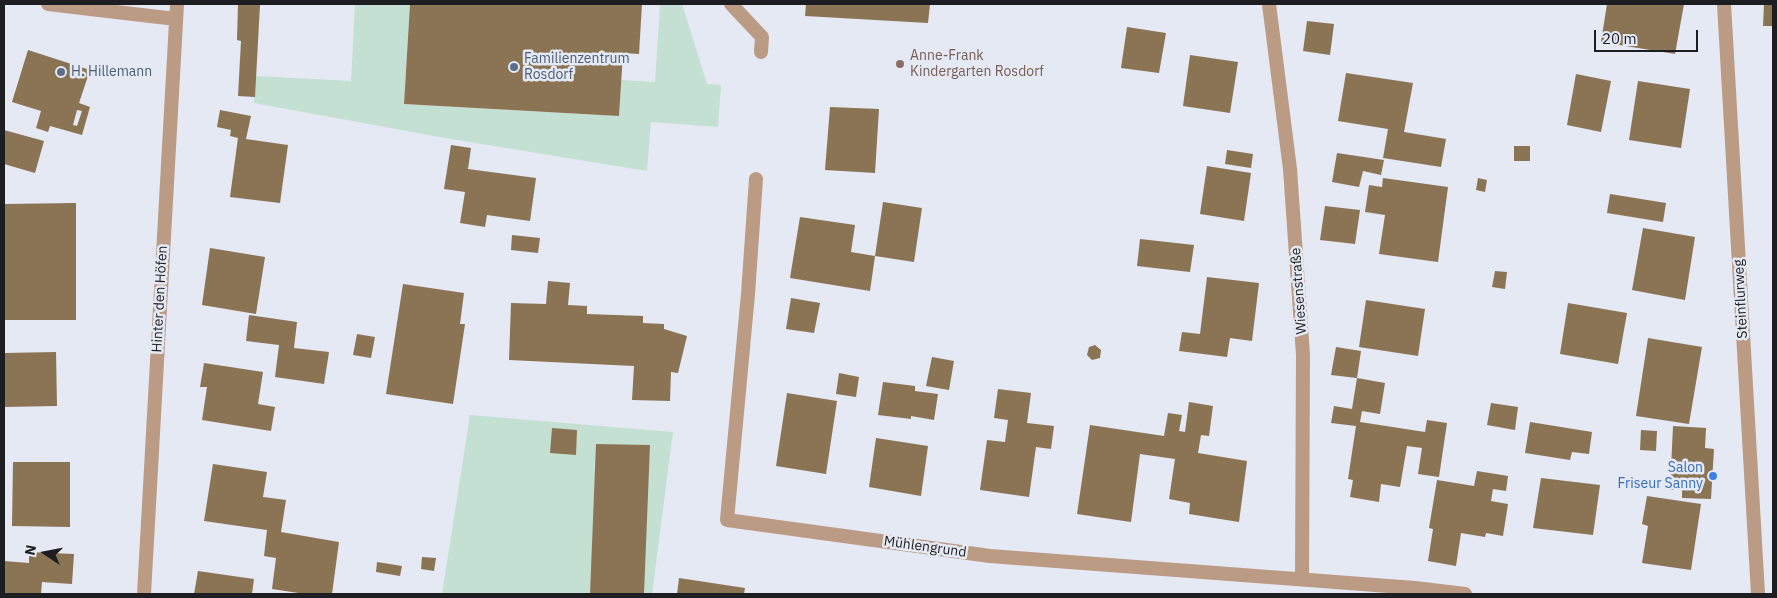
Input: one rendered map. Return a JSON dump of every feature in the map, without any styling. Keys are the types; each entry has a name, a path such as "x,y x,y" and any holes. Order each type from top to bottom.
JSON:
{"street":[{"path":"48,4 176,20"},
{"name":"Hinter den Höfen","path":"144,594 177,4"},
{"path":"731,4 762,37 761,52"},
{"name":"Wiesenstraße","path":"1269,4 1290,169 1303,355 1302,579"},
{"name":"Steinflurweg","path":"1724,4 1758,594"},
{"name":"Mühlengrund","path":"756,179 748,294 727,520 990,556 1415,588 1464,594"}],"green space":[{"path":"355,4 410,4 404,104 619,116 621,80 655,82 660,4 682,4 707,84 721,85 718,127 651,122 647,171 445,138 254,103 256,76 351,81"},
{"path":"470,415 673,432 652,594 442,594"}],"building":[{"path":"238,4 260,5 255,97 238,96 241,41 237,40"},
{"name":"Familienzentrum Rosdorf","path":"410,4 642,4 639,54 623,53 619,116 404,104"},
{"path":"806,4 930,4 928,23 805,16"},
{"path":"1607,4 1684,4 1675,54 1601,42"},
{"path":"1764,4 1773,4 1773,26 1763,26"},
{"path":"1307,21 1334,24 1330,55 1303,51"},
{"path":"1127,27 1166,33 1159,73 1121,68"},
{"path":"28,50 90,70 79,103 90,107 82,135 50,126 48,132 36,128 41,111 12,102","holes":["77,110 82,111 77,126 73,125"]},
{"path":"1190,55 1238,62 1230,113 1183,106"},
{"path":"1346,73 1413,83 1404,132 1446,139 1441,167 1383,158 1388,129 1338,121"},
{"path":"1576,74 1611,81 1601,132 1567,125"},
{"path":"1638,81 1690,89 1681,148 1629,140"},
{"path":"830,107 879,109 875,173 825,170"},
{"path":"220,110 251,116 246,139 288,145 280,203 230,197 238,138 230,136 231,130 217,127"},
{"path":"4,130 44,141 35,173 4,164"},
{"path":"451,145 471,148 468,169 536,178 530,221 487,215 485,227 460,223 465,192 444,189"},
{"path":"1514,146 1530,146 1530,161 1514,161"},
{"path":"1227,150 1253,154 1251,168 1225,164"},
{"path":"1337,153 1384,160 1381,175 1363,171 1359,187 1332,182"},
{"path":"1207,166 1251,173 1244,221 1200,214"},
{"path":"1383,178 1448,187 1438,262 1379,254 1385,215 1365,212 1369,185 1382,187"},
{"path":"1478,178 1487,180 1485,192 1476,190"},
{"path":"1610,194 1666,203 1663,222 1607,213"},
{"path":"883,202 922,208 914,262 875,256"},
{"path":"76,203 76,320 4,320 4,204"},
{"path":"1325,206 1360,210 1355,244 1320,240"},
{"path":"800,217 855,225 851,252 875,256 870,291 790,278"},
{"path":"1643,228 1695,237 1685,300 1632,290"},
{"path":"512,235 540,238 538,253 511,250"},
{"path":"1140,239 1194,245 1190,272 1137,266"},
{"path":"210,248 265,257 256,314 202,305"},
{"path":"1495,271 1507,272 1505,289 1492,287"},
{"path":"1207,277 1259,283 1252,341 1230,338 1227,357 1179,351 1182,332 1200,334"},
{"path":"548,281 570,283 568,305 587,306 587,314 643,316 643,323 664,324 664,329 687,336 678,373 671,372 670,401 632,400 634,366 509,360 511,303 546,304"},
{"path":"403,284 464,293 460,324 465,324 453,404 386,394"},
{"path":"791,298 820,303 814,333 786,329"},
{"path":"1366,300 1425,309 1418,356 1359,347"},
{"path":"1568,303 1627,313 1618,364 1560,354"},
{"path":"249,315 297,322 294,348 329,352 324,384 275,377 279,345 246,341"},
{"path":"357,334 375,337 371,358 353,355"},
{"path":"1648,338 1702,347 1689,424 1636,416"},
{"path":"1095,345 1101,350 1100,358 1092,360 1087,355 1089,347"},
{"path":"1336,347 1361,351 1357,378 1331,375"},
{"path":"56,352 57,406 4,407 4,353"},
{"path":"932,357 954,361 949,390 926,386"},
{"path":"204,363 263,372 258,404 275,407 271,431 202,420 207,387 200,387"},
{"path":"839,373 859,377 856,397 836,394"},
{"path":"1357,378 1385,383 1380,414 1362,411 1360,422 1425,432 1427,420 1447,423 1439,477 1418,474 1422,448 1407,446 1400,487 1381,484 1379,502 1350,497 1353,480 1348,479 1356,426 1331,423 1334,406 1352,409"},
{"path":"883,382 915,386 915,391 938,394 934,420 911,416 911,419 878,415"},
{"path":"998,389 1031,393 1027,423 1054,426 1051,449 1036,447 1029,497 980,490 987,440 1005,442 1008,420 994,418"},
{"path":"787,393 837,401 826,474 776,466"},
{"path":"1189,402 1213,406 1209,436 1201,435 1198,453 1247,461 1239,522 1189,514 1190,503 1169,499 1175,459 1140,454 1131,522 1077,514 1090,425 1164,436 1168,413 1182,415 1179,431 1185,432"},
{"path":"1491,403 1518,407 1515,430 1487,425"},
{"path":"1530,422 1592,432 1589,454 1572,452 1570,460 1525,453"},
{"path":"1673,426 1706,428 1705,448 1714,449 1711,499 1682,498 1682,490 1670,490"},
{"path":"552,428 577,430 576,455 550,453"},
{"path":"1641,430 1657,431 1656,451 1640,450"},
{"path":"876,438 928,446 921,496 869,487"},
{"path":"596,444 650,445 644,594 590,594"},
{"path":"13,462 70,462 70,527 12,526"},
{"path":"213,464 267,472 263,497 286,500 281,532 339,542 332,594 305,594 272,589 276,558 264,556 267,530 204,521"},
{"path":"1477,471 1508,476 1506,491 1493,489 1491,501 1508,504 1503,536 1486,533 1485,537 1461,533 1456,566 1428,561 1433,529 1429,528 1437,480 1474,486"},
{"path":"1541,478 1600,485 1593,535 1533,528"},
{"path":"1647,496 1701,504 1691,570 1642,563 1648,526 1642,524"},
{"path":"29,552 74,554 72,584 42,582 41,594 4,594 4,561 29,563"},
{"path":"422,557 436,558 434,571 421,569"},
{"path":"377,562 402,566 400,576 376,572"},
{"path":"198,571 254,579 252,594 194,594"},
{"path":"679,578 745,588 744,594 677,594"}],"place":[{"name":"Anne-Frank Kindergarten Rosdorf","path":"900,64"},
{"name":"Familienzentrum Rosdorf","path":"514,67"},
{"name":"H. Hillemann","path":"61,72"},
{"name":"Salon Friseur Sanny","path":"1713,476"}]}
